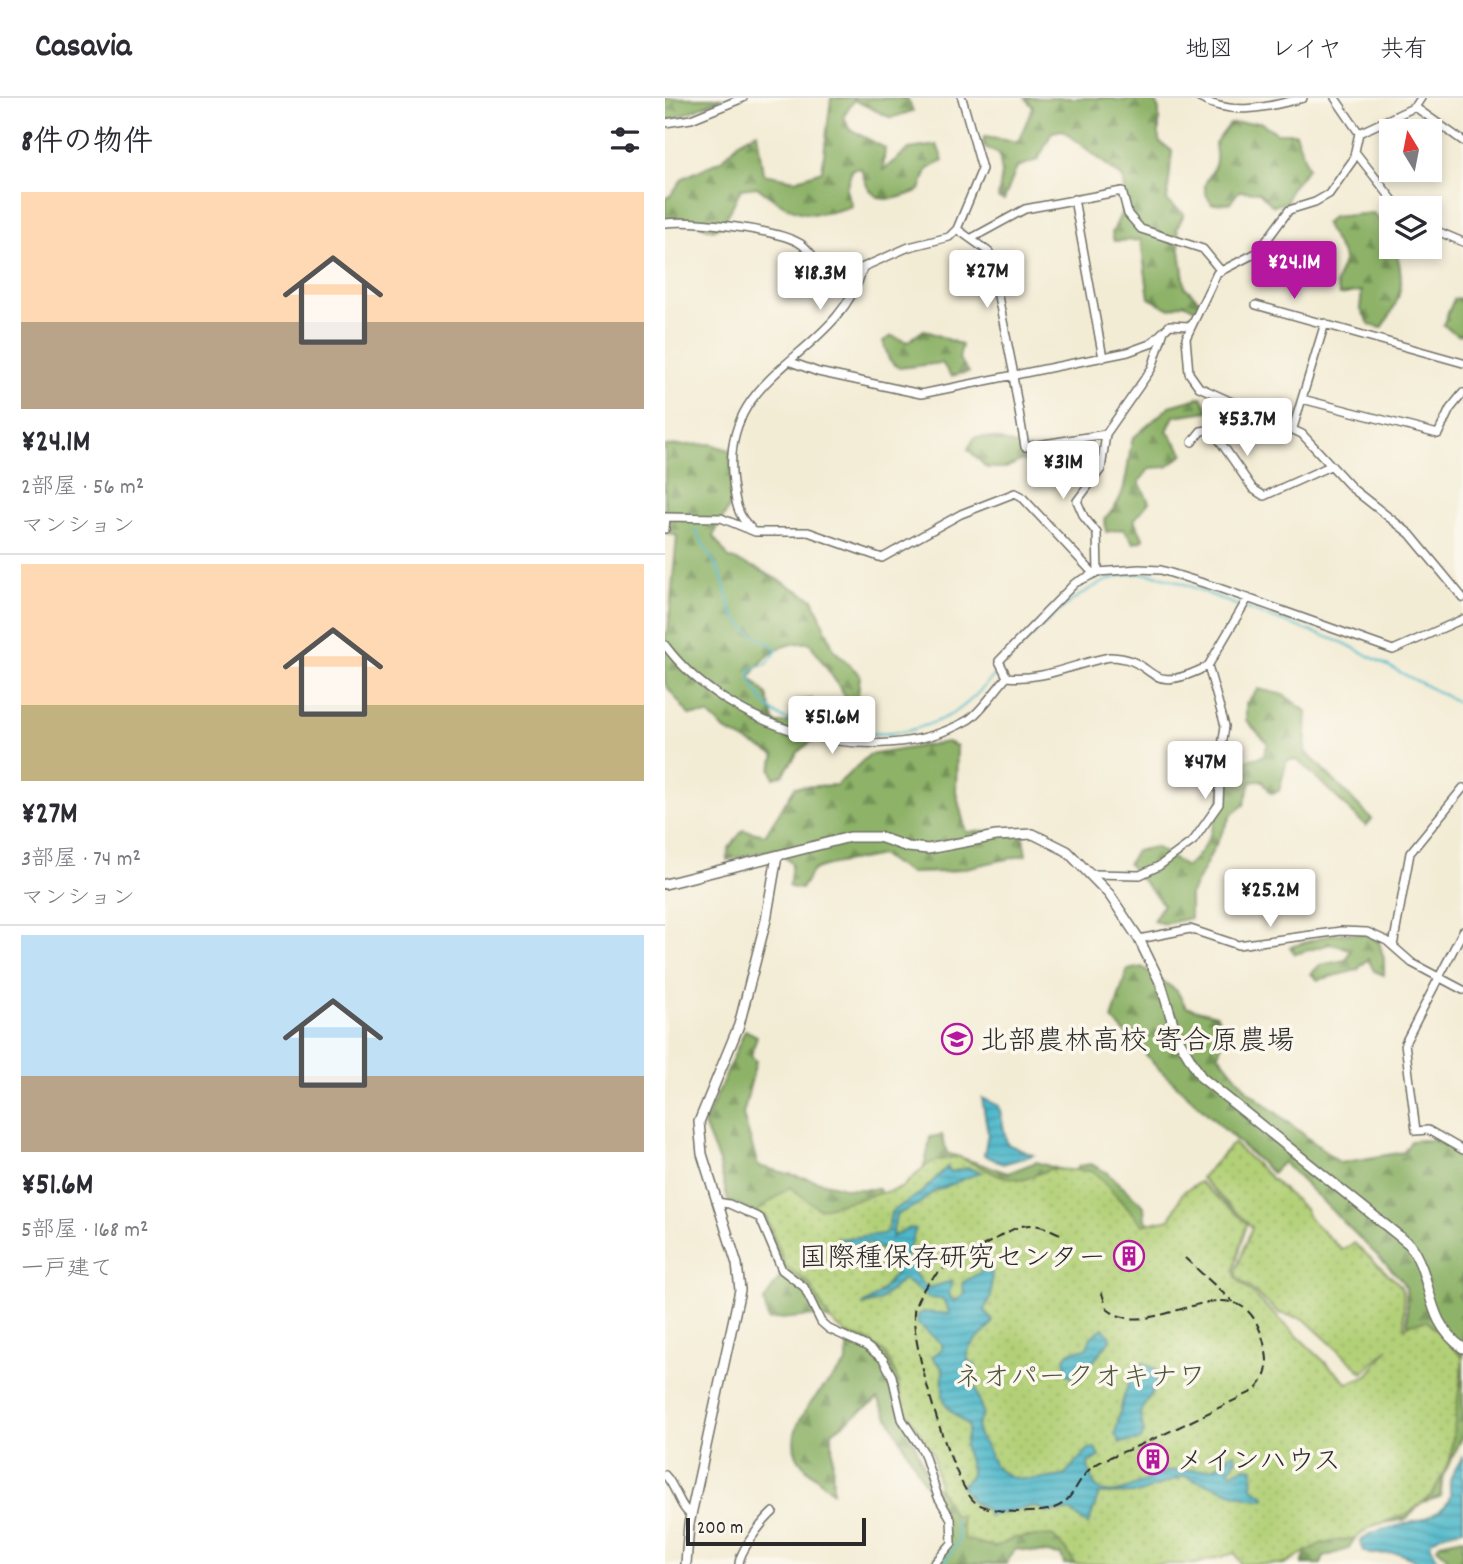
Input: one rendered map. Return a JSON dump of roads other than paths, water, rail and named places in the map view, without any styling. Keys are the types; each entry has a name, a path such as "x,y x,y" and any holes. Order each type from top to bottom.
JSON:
{"street":[{"path":"665,123 691,119 744,98"},
{"path":"665,223 729,227 792,239 812,254 829,278 847,275 909,247 949,237 957,229 982,169 962,98"},
{"path":"1199,98 1224,108 1252,109 1303,98"},
{"path":"1335,98 1359,133 1356,153 1329,194 1315,202 1289,210 1258,251 1221,271 1189,326 1189,373 1199,387 1293,428 1371,505 1410,534 1463,598"},
{"path":"1359,133 1415,107 1421,98"},
{"path":"1415,107 1463,141"},
{"path":"1356,153 1390,196"},
{"path":"972,238 1025,209 1122,191 1128,214 1140,229 1203,249 1221,271"},
{"path":"1074,199 1103,358"},
{"path":"957,229 989,252 1025,447 1106,435"},
{"path":"1442,233 1463,242"},
{"path":"755,532 744,522 738,509 733,481 733,442 741,417 756,391 827,326 860,278 863,268"},
{"path":"1256,304 1463,363"},
{"path":"1293,428 1325,323"},
{"path":"790,362 910,393 1103,358 1142,348 1165,328 1177,324 1189,326"},
{"path":"1095,573 1097,533 1077,501 1101,469 1106,435 1152,368 1165,328"},
{"path":"1302,399 1438,435 1450,409 1463,393"},
{"path":"1192,442 1201,431 1207,430 1215,434 1253,489 1264,496 1330,466"},
{"path":"665,529 666,518 721,519 755,532 809,532 882,558 961,514 1015,493 1021,496 1095,573"},
{"path":"1007,677 999,661 1059,597 1095,573 1161,570 1393,650 1463,619"},
{"path":"665,645 700,680 750,712 802,733 856,745 879,745 923,738 970,720 1007,677 1038,677 1110,657 1121,657 1154,676 1170,681 1208,666 1248,598"},
{"path":"1093,874 1140,875 1159,866 1193,841 1219,804 1225,726 1208,666"},
{"path":"1393,946 1410,853 1463,788"},
{"path":"665,884 862,835 928,849 996,836 1033,834 1067,852 1093,874 1139,939 1166,999 1177,1037 1201,1077 1409,1244 1422,1266 1437,1320 1463,1348"},
{"path":"686,1564 691,1515 740,1290 737,1264 699,1142 699,1122 739,1024 767,920 777,856"},
{"path":"1139,939 1190,929 1232,944 1250,945 1357,930 1380,937 1412,963 1463,990"},
{"path":"1462,1147 1428,1130 1416,1131 1405,1043 1463,931"},
{"path":"717,1202 724,1202 760,1218 782,1270 804,1287 821,1322 829,1329 866,1346 883,1359 892,1376 902,1419 923,1451 938,1497 951,1519 951,1543 934,1564"},
{"path":"665,1475 677,1490 685,1510 691,1515"},
{"path":"739,1564 740,1555 762,1521 773,1512"}],"water":[{"path":"982,1098 999,1106 1007,1144 1033,1155 1003,1164 984,1155 988,1133"},
{"path":"947,1167 950,1172 967,1168 981,1172 933,1192 919,1204 896,1215 892,1237 909,1228 916,1229 904,1261 921,1283 929,1288 952,1281 949,1294 954,1302 965,1294 962,1283 979,1273 987,1264 992,1266 991,1297 984,1310 993,1321 969,1348 968,1360 976,1366 975,1386 983,1414 977,1432 1000,1471 1026,1479 1063,1476 1089,1449 1095,1448 1099,1457 1088,1463 1092,1480 1098,1489 1119,1492 1164,1472 1213,1468 1235,1453 1236,1460 1228,1471 1232,1473 1245,1467 1253,1468 1252,1488 1264,1495 1265,1499 1248,1498 1184,1476 1140,1493 1099,1494 1088,1525 1070,1511 1046,1512 1035,1506 988,1516 987,1510 972,1502 961,1485 970,1477 971,1472 965,1449 968,1425 948,1407 943,1397 943,1369 932,1357 942,1349 942,1344 918,1324 916,1317 923,1312 950,1314 943,1299 929,1298 903,1279 879,1301 862,1306 879,1294 896,1273 880,1248 868,1244 839,1247 835,1242 838,1239 883,1234 888,1230 891,1212 922,1192"},
{"path":"1103,1328 1111,1338 1083,1371 1071,1377 1066,1373 1065,1358 1070,1352 1087,1348 1091,1337"},
{"path":"1143,1363 1156,1369 1158,1381 1140,1413 1144,1434 1140,1440 1120,1443 1115,1434 1124,1397 1131,1379"},
{"path":"1463,1456 1463,1529 1443,1534 1431,1541 1430,1546 1441,1564 1423,1564 1399,1553 1370,1554 1363,1551 1361,1541 1367,1536 1412,1523 1436,1513 1445,1506 1450,1497 1451,1478"}],"waterway":[{"path":"695,529 721,575 732,613 748,631 778,649 767,664 751,669 750,678 771,710 792,722 844,732 881,733 911,730 952,714 980,691 1001,668"},
{"path":"1005,664 1069,604 1087,591 1127,575 1147,574 1170,579 1239,606"},
{"path":"1244,608 1344,643 1463,705"},
{"path":"943,1564 958,1543 955,1520"}],"railway":[{"path":"1060,1234 1039,1226 1015,1228 954,1261 935,1275 915,1307 917,1345 933,1408 955,1468 975,1502 1010,1512 1039,1511 1063,1504 1085,1474 1097,1464 1254,1391 1264,1378 1267,1369 1266,1352 1255,1320 1239,1305 1219,1301 1150,1317 1127,1318 1107,1309 1101,1290"},
{"path":"1185,1258 1233,1302"}],"place":[{"name":"北部農林高校 寄合原農場","path":"957,1039"},
{"name":"国際種保存研究センター","path":"1129,1256"},
{"name":"メインハウス","path":"1153,1459"}],"park label":[{"name":"ネオパークオキナワ","path":"1080,1375"}]}
